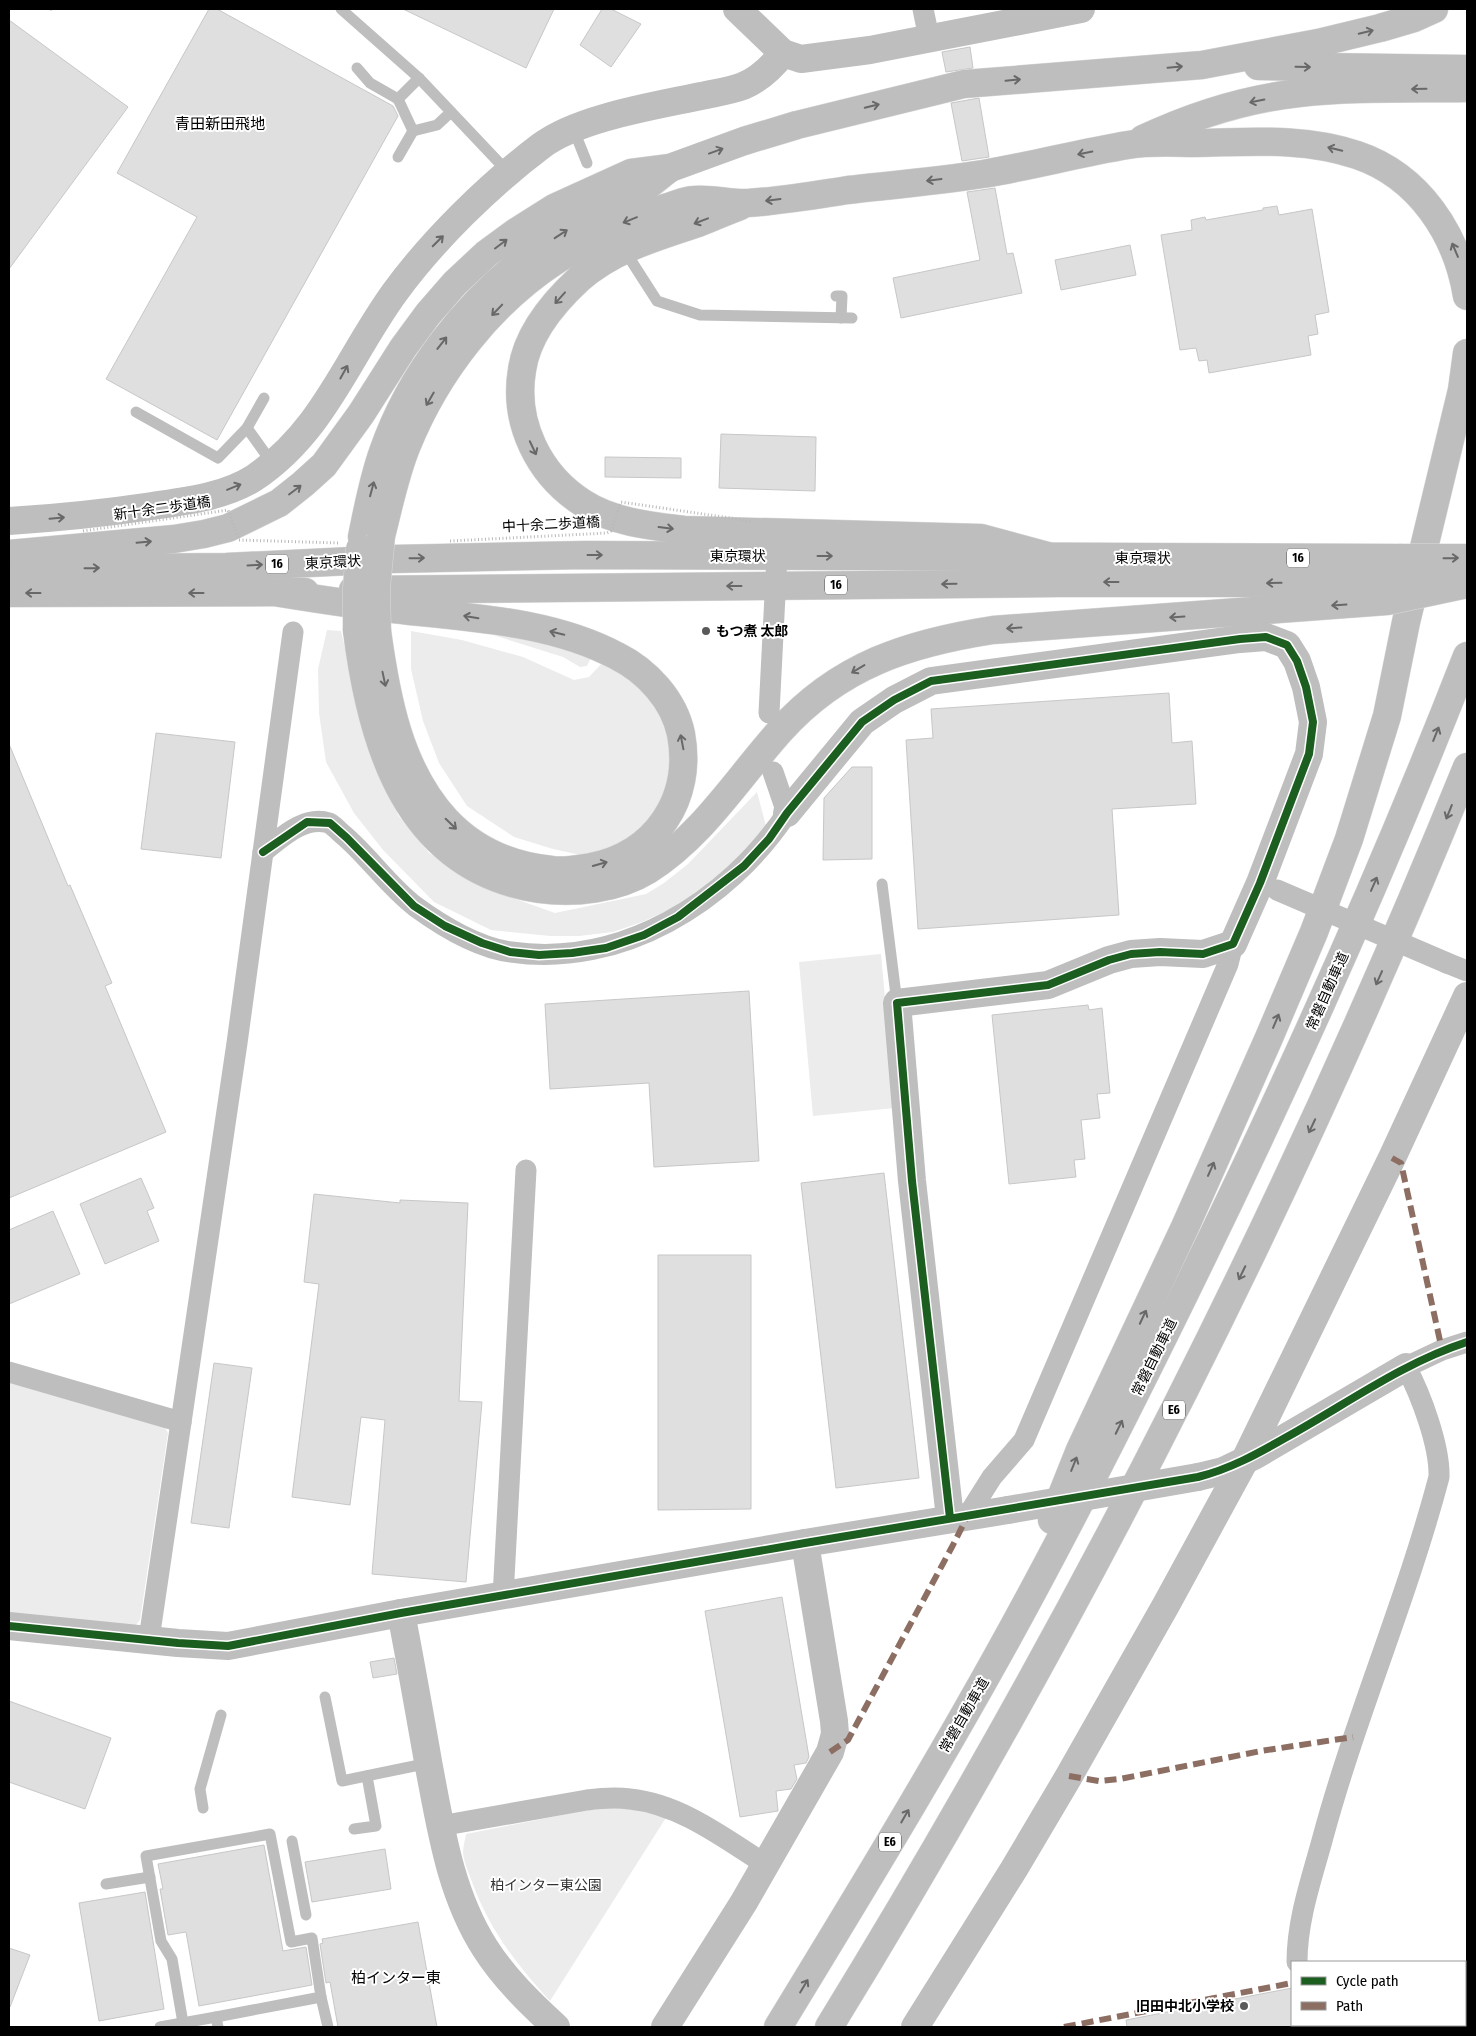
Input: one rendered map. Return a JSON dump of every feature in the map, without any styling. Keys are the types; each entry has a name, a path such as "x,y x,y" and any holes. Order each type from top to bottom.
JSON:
{"main road":[{"path":"737,9 783,53 801,59 870,50 1081,9"},
{"path":"1202,65 1327,41 1397,23 1434,9"},
{"path":"9,522 97,514 210,496 236,487 253,478 296,443 321,412 362,339 395,291 426,252 507,172 551,139 573,128 630,112 743,86 772,68 783,53"},
{"path":"9,554 174,539 204,534 228,528 279,503 324,465 361,414 403,348 428,314 455,283 486,254 554,208 631,173 670,168 744,140 964,84 1202,65 1467,68"},
{"path":"1132,144 1180,122 1232,106 1298,93 1467,88"},
{"path":"362,538 398,472 407,445 422,412 439,382 477,330 506,301 556,260 626,221 653,211 694,200 746,203 982,174 1132,144 1275,141 1331,148 1359,156 1386,168 1428,204 1445,228 1456,252 1467,296"},
{"path":"670,168 635,194 570,229 531,254 496,284 467,313 439,347 398,417 383,451 371,491 362,538 376,588 367,630 368,702 377,736 393,775 422,822 454,854 474,868 520,886 570,892 622,881 646,871 697,830 780,730 802,709 830,686 865,664 917,645 950,636 993,630 1393,580 1467,583"},
{"path":"746,203 602,260 560,297 543,319 530,343 522,370 521,397 524,422 532,447 545,469 564,490 584,504 609,515 643,524 684,530 981,538 1055,558"},
{"path":"998,1656 1080,1450 1181,1236 1264,1049 1314,932 1349,839 1387,716 1406,622 1462,390 1467,353"},
{"name":"東京環状","path":"9,569 226,567 392,559 546,556 1055,558 1393,580"},
{"name":"東京環状","path":"9,592 280,593 389,588 1067,582 1250,583 1393,580 1467,558"},
{"path":"280,593 392,609 464,616 562,634 603,649 640,670 658,688 672,708 680,729 684,752 683,775 675,804 664,824 628,854 602,864 576,870 554,871 504,860 483,850 463,836 445,818 413,770 400,740 382,670 367,630"},
{"path":"787,813 862,722 894,700 931,681 1266,636 1287,644 1297,660 1306,687 1313,722 1310,754 1269,886 1233,944 1203,954 1160,952 1131,954 1109,960 1069,977 1040,986 898,1003 910,1161 959,1516"},
{"name":"常磐自動車道","path":"778,2027 858,1897 998,1656 1101,1463 1212,1239 1305,1042 1383,865 1467,656"},
{"name":"E6","path":"829,2027 892,1925 1032,1682 1146,1466 1253,1252 1340,1066 1416,893 1467,767"},
{"path":"914,2027 1014,1869 1069,1776 1166,1605 1245,1460 1392,1158 1467,996"},
{"path":"9,1626 178,1643 228,1646 401,1613 503,1597 959,1516 1008,1510 1198,1477 1223,1471 1245,1460 1406,1368"},
{"path":"1279,1391 1284,1402 1297,1414 1316,1421"},
{"path":"665,2027 765,1864 830,1752 834,1734 805,1543"},
{"path":"401,1613 440,1826 452,1876 463,1904 485,1948 504,1975 556,2027"}],"street":[{"path":"923,9 929,38"},
{"path":"769,713 777,556"},
{"path":"148,1639 237,1043 293,632"},
{"path":"262,852 307,822 330,823 414,906 445,926 482,943 510,952 539,955 606,948 644,935 678,917 744,866 769,840 787,813 773,772"},
{"path":"1269,886 1467,971"},
{"path":"959,1516 1024,1440 1228,964 1233,944"},
{"path":"503,1597 526,1170"},
{"path":"1297,1961 1301,1916 1331,1808 1439,1477 1439,1464 1435,1446 1416,1386 1406,1368 1442,1350 1467,1342"},
{"path":"9,1372 181,1422"},
{"path":"440,1826 588,1800 630,1798 667,1808 692,1819 765,1864"}],"lane":[{"path":"341,9 419,78 507,172"},
{"path":"357,68 370,84 398,100 413,131"},
{"path":"398,100 419,78"},
{"path":"398,156 413,131 437,125 450,112"},
{"path":"573,128 587,163"},
{"path":"632,262 658,301 700,315 847,318 842,296 836,296"},
{"path":"136,412 218,458 247,428 264,398"},
{"path":"247,428 272,463"},
{"path":"882,884 898,1003"},
{"path":"325,1697 342,1782 429,1763"},
{"path":"203,1808 200,1789 221,1715"},
{"path":"354,1829 376,1826 367,1776"},
{"path":"183,2023 172,1959 161,1941 146,1856 270,1834 290,1942 312,1938 321,1997 328,2027"},
{"path":"292,1841 306,1915"},
{"path":"106,1884 150,1877"},
{"path":"160,2027 183,2023 217,2022 321,1997"}],"green space":[{"path":"470,622 592,655 587,666 580,667 563,657 468,627"},
{"path":"327,630 341,631 361,716 398,815 429,853 465,875 513,898 555,913 646,894 664,883 688,864 757,792 766,826 724,874 675,907 642,922 613,932 579,936 550,936 491,930 434,902 383,850 354,813 326,762 319,713 318,669"},
{"path":"411,631 462,640 523,657 574,680 589,677 604,661 637,681 660,710 674,737 671,780 659,814 627,843 585,856 553,849 514,837 467,806 439,763 423,721 411,669"},
{"path":"881,954 895,1108 813,1116 799,962"},
{"path":"9,1382 163,1425 168,1433 140,1620 135,1626 9,1614"},
{"name":"柏インター東公園","path":"606,1808 631,1808 667,1816 550,2001 515,1960 495,1931 479,1899 464,1860 463,1851 466,1834"}],"building":[{"path":"209,9 217,9 393,106 398,116 217,440 106,379 197,217 117,173"},
{"path":"403,9 554,9 526,68"},
{"path":"602,9 611,9 641,24 611,67 580,45"},
{"path":"9,20 128,107 9,269"},
{"path":"970,47 973,68 946,72 942,52"},
{"path":"979,98 989,157 962,161 951,103"},
{"path":"995,188 1007,254 1013,253 1022,293 901,318 893,278 980,260 967,192"},
{"path":"1277,206 1279,215 1312,209 1329,312 1315,315 1318,334 1308,336 1311,355 1209,373 1207,360 1199,361 1196,348 1180,350 1161,235 1192,230 1191,220 1205,217 1206,220"},
{"path":"1130,245 1136,275 1061,290 1055,260"},
{"path":"721,434 816,437 815,491 719,488"},
{"path":"605,457 681,458 681,478 605,477"},
{"path":"1169,693 1172,743 1192,741 1196,804 1112,809 1119,915 918,929 906,740 933,738 931,709"},
{"path":"156,733 235,742 221,858 141,849"},
{"path":"9,744 68,886 70,885 112,983 105,986 166,1132 9,1198"},
{"path":"852,767 872,767 872,859 823,860 824,798"},
{"path":"749,991 759,1161 654,1167 649,1083 550,1089 545,1004"},
{"path":"1088,1005 1089,1010 1102,1008 1110,1093 1097,1094 1100,1118 1081,1120 1085,1159 1074,1160 1076,1177 1009,1184 992,1015"},
{"path":"884,1173 919,1478 836,1488 801,1183"},
{"path":"141,1178 154,1208 147,1211 159,1241 105,1264 80,1204"},
{"path":"314,1194 400,1203 400,1200 468,1203 459,1401 482,1402 466,1582 372,1574 385,1420 361,1417 350,1505 292,1497 319,1284 304,1282"},
{"path":"53,1211 80,1274 9,1304 9,1230"},
{"path":"658,1255 751,1255 751,1509 658,1510"},
{"path":"214,1363 252,1368 229,1528 191,1523"},
{"path":"782,1597 809,1757 806,1763 794,1765 797,1779 791,1789 776,1791 778,1811 740,1817 705,1611"},
{"path":"394,1658 397,1674 373,1678 370,1662"},
{"path":"9,1701 111,1738 85,1809 9,1782"},
{"path":"264,1845 283,1951 306,1947 312,1985 199,2006 186,1932 168,1935 160,1889 163,1889 158,1864"},
{"path":"385,1849 391,1889 312,1902 305,1862"},
{"path":"145,1892 164,2009 99,2021 79,1903"},
{"path":"418,1922 437,2027 338,2027 330,1982 326,1983 320,1944 323,1943 322,1939"},
{"path":"9,1948 30,1955 10,2007 9,2007"},
{"name":"旧田中北小学校","path":"1291,1988 1292,2027 1127,2027 1126,2020"}],"marked path":[{"path":"1392,1158 1401,1163 1442,1350"},
{"path":"830,1752 848,1740 968,1515"},
{"path":"1069,1776 1099,1781 1120,1779 1261,1751 1353,1737"},
{"path":"1064,2027 1291,1983"}],"cycle path":[{"path":"263,852 307,822 330,823 414,906 445,926 482,943 510,952 539,955 606,948 644,935 678,917 744,866 769,839 787,813 862,722 894,700 931,681 1240,639 1266,637 1287,645 1297,661 1306,687 1313,722 1309,754 1260,883 1233,944 1203,954 1160,952 1131,954 1109,960 1048,985 897,1003 912,1181 950,1518"},
{"path":"9,1626 178,1643 228,1646 401,1613 1198,1477 1221,1470 1254,1455 1397,1373 1420,1361 1467,1342"}],"place":[{"name":"もつ煮 太郎","path":"706,631"},
{"name":"旧田中北小学校","path":"1244,2006"}],"district":[{"name":"青田新田飛地","path":"220,124"},
{"name":"柏インター東","path":"396,1978"}]}
